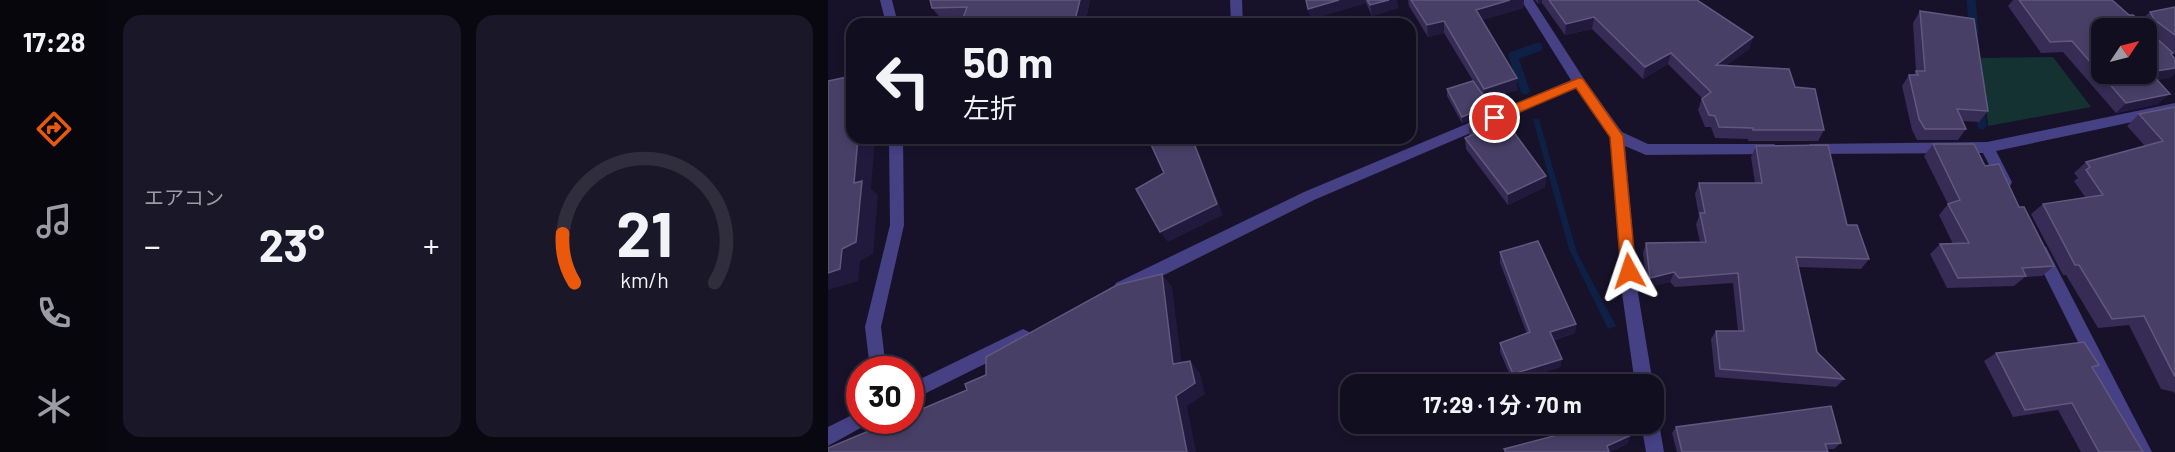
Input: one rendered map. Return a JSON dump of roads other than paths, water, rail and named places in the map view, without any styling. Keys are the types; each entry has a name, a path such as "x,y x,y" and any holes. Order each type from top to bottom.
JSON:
{"street":[{"path":"886,0 890,18"},
{"path":"1236,0 1237,18"},
{"path":"1527,0 1579,82 1617,136 1646,150 1987,147 2175,108"},
{"path":"1104,297 1309,196 1579,82"},
{"path":"1617,136 1630,293 1642,374"},
{"path":"876,356 873,327 897,225 896,144"},
{"path":"1987,147 2014,199"},
{"path":"2036,242 2144,452"},
{"path":"924,386 1040,329"},
{"path":"828,437 846,427"},
{"path":"1652,434 1655,452"}],"water":[{"path":"1533,119 1539,119 1577,253 1616,326 1608,329 1569,249"}],"waterway":[{"path":"1971,0 1974,32"},
{"path":"1525,90 1513,56 1538,47"},
{"path":"1980,105 1982,125"}]}
